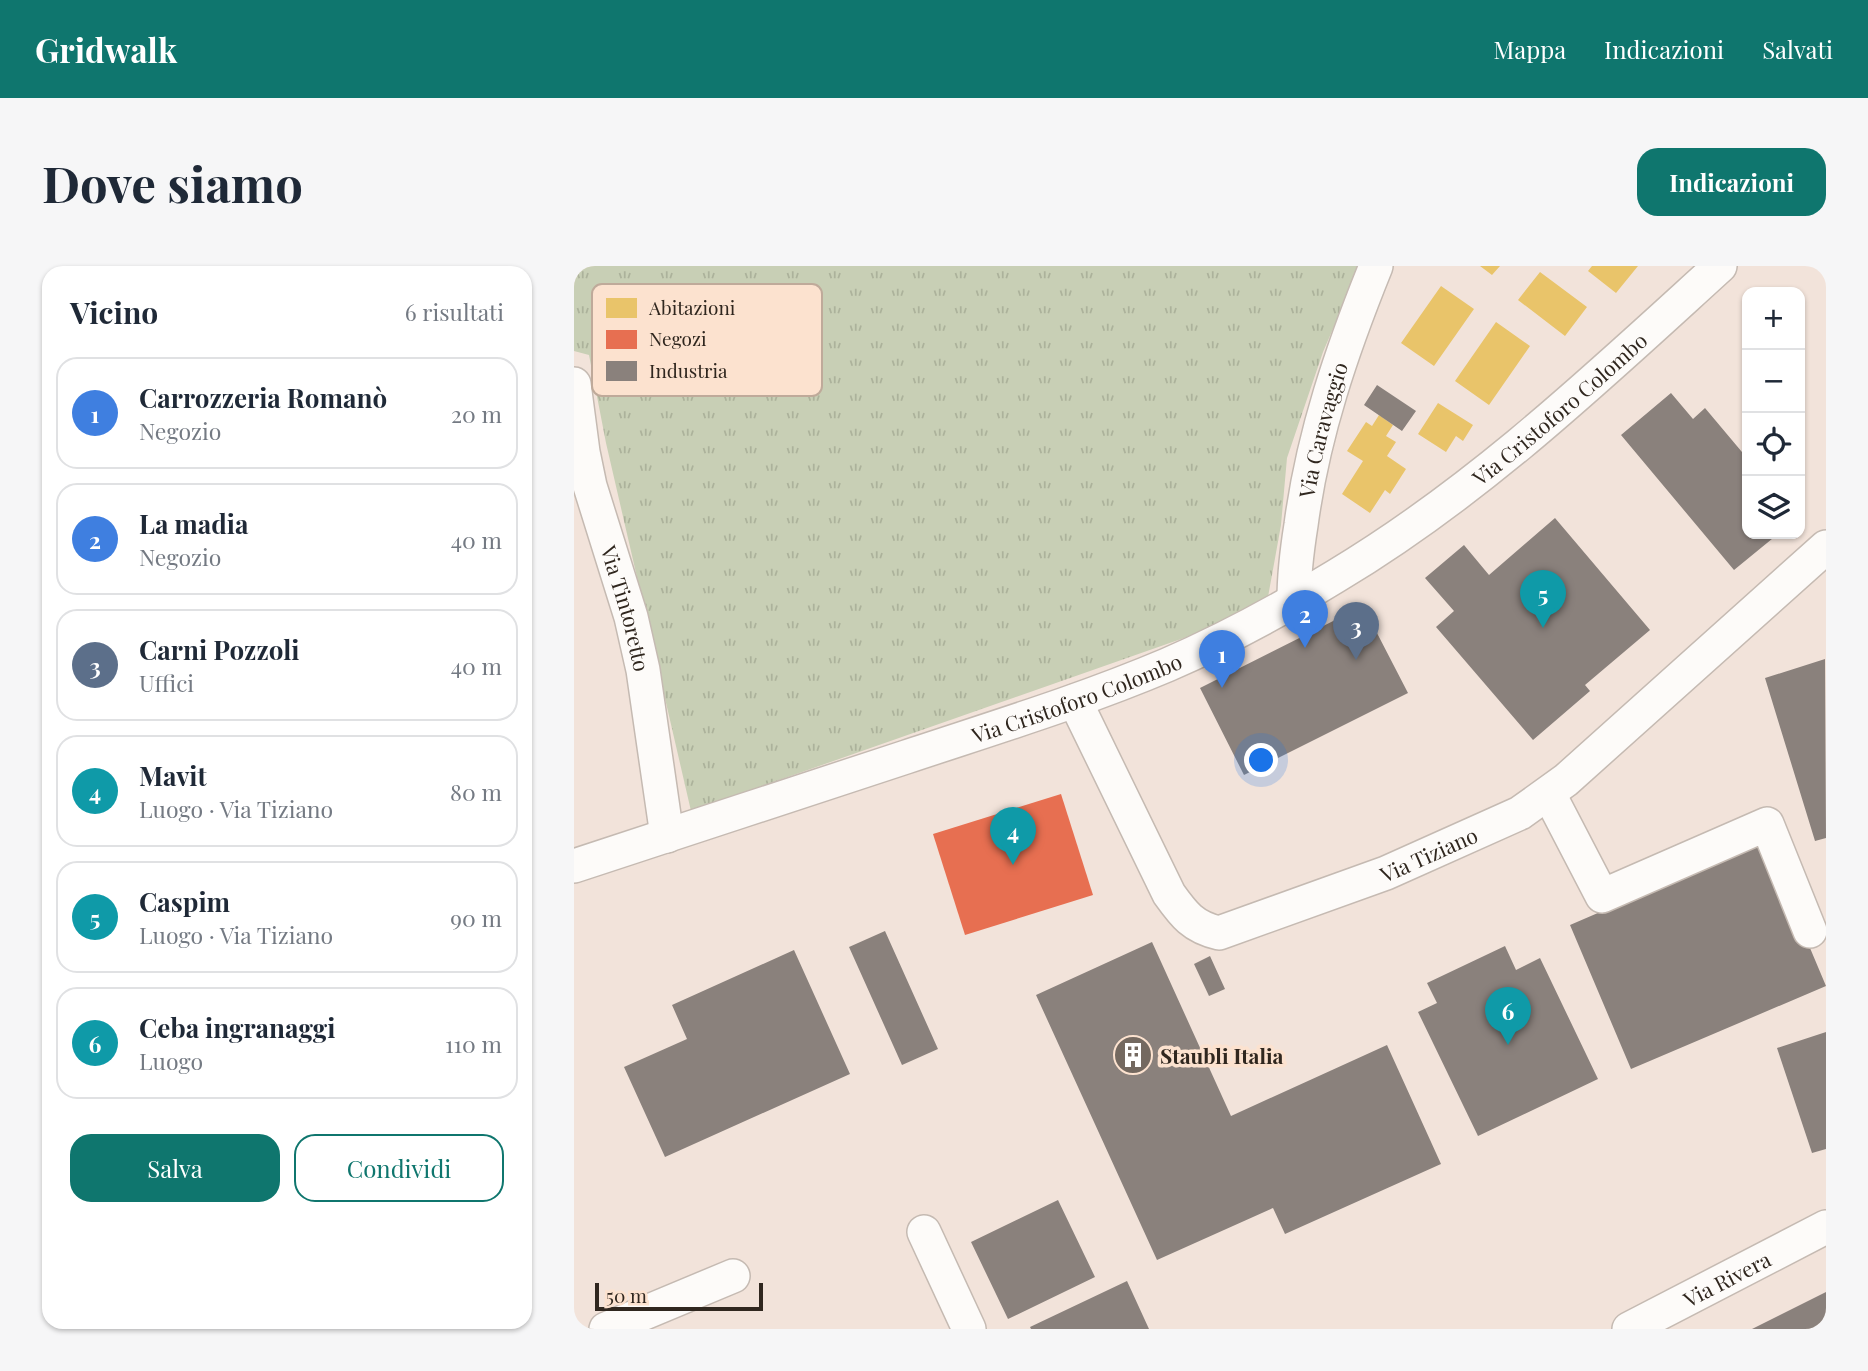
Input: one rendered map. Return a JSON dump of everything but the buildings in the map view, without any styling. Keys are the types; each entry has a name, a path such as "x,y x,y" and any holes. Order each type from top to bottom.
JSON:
{"street":[{"name":"Via Caravaggio","path":"1294,600 1296,565 1312,459 1325,406 1351,328 1376,266"},
{"name":"Via Cristoforo Colombo","path":"574,866 1075,701 1215,643 1382,547 1492,468 1579,394 1720,266"},
{"name":"Via Tintoretto","path":"574,384 590,486 631,617 643,670 667,836"},
{"name":"Via Tiziano","path":"1075,701 1169,894 1183,914 1202,929 1219,933 1386,873 1520,813 1549,794 1826,547"},
{"path":"1549,794 1602,896 1767,824 1810,931"},
{"name":"Via Rivera","path":"1629,1329 1826,1227"},
{"path":"924,1232 969,1329"},
{"path":"606,1329 733,1276"}],"green space":[{"path":"574,266 1360,266 1323,352 1287,458 1281,525 1268,597 1221,625 691,811 597,396 822,396 822,284 592,284 592,371 589,355 574,351"}],"place":[{"name":"Caspim","path":"1543,628"},
{"name":"La madia","path":"1305,648"},
{"name":"Carni Pozzoli","path":"1356,660"},
{"name":"Carrozzeria Romanò","path":"1222,688"},
{"name":"Mavit","path":"1013,865"},
{"name":"Ceba ingranaggi","path":"1508,1045"},
{"name":"Staubli Italia","path":"1133,1055"}]}
